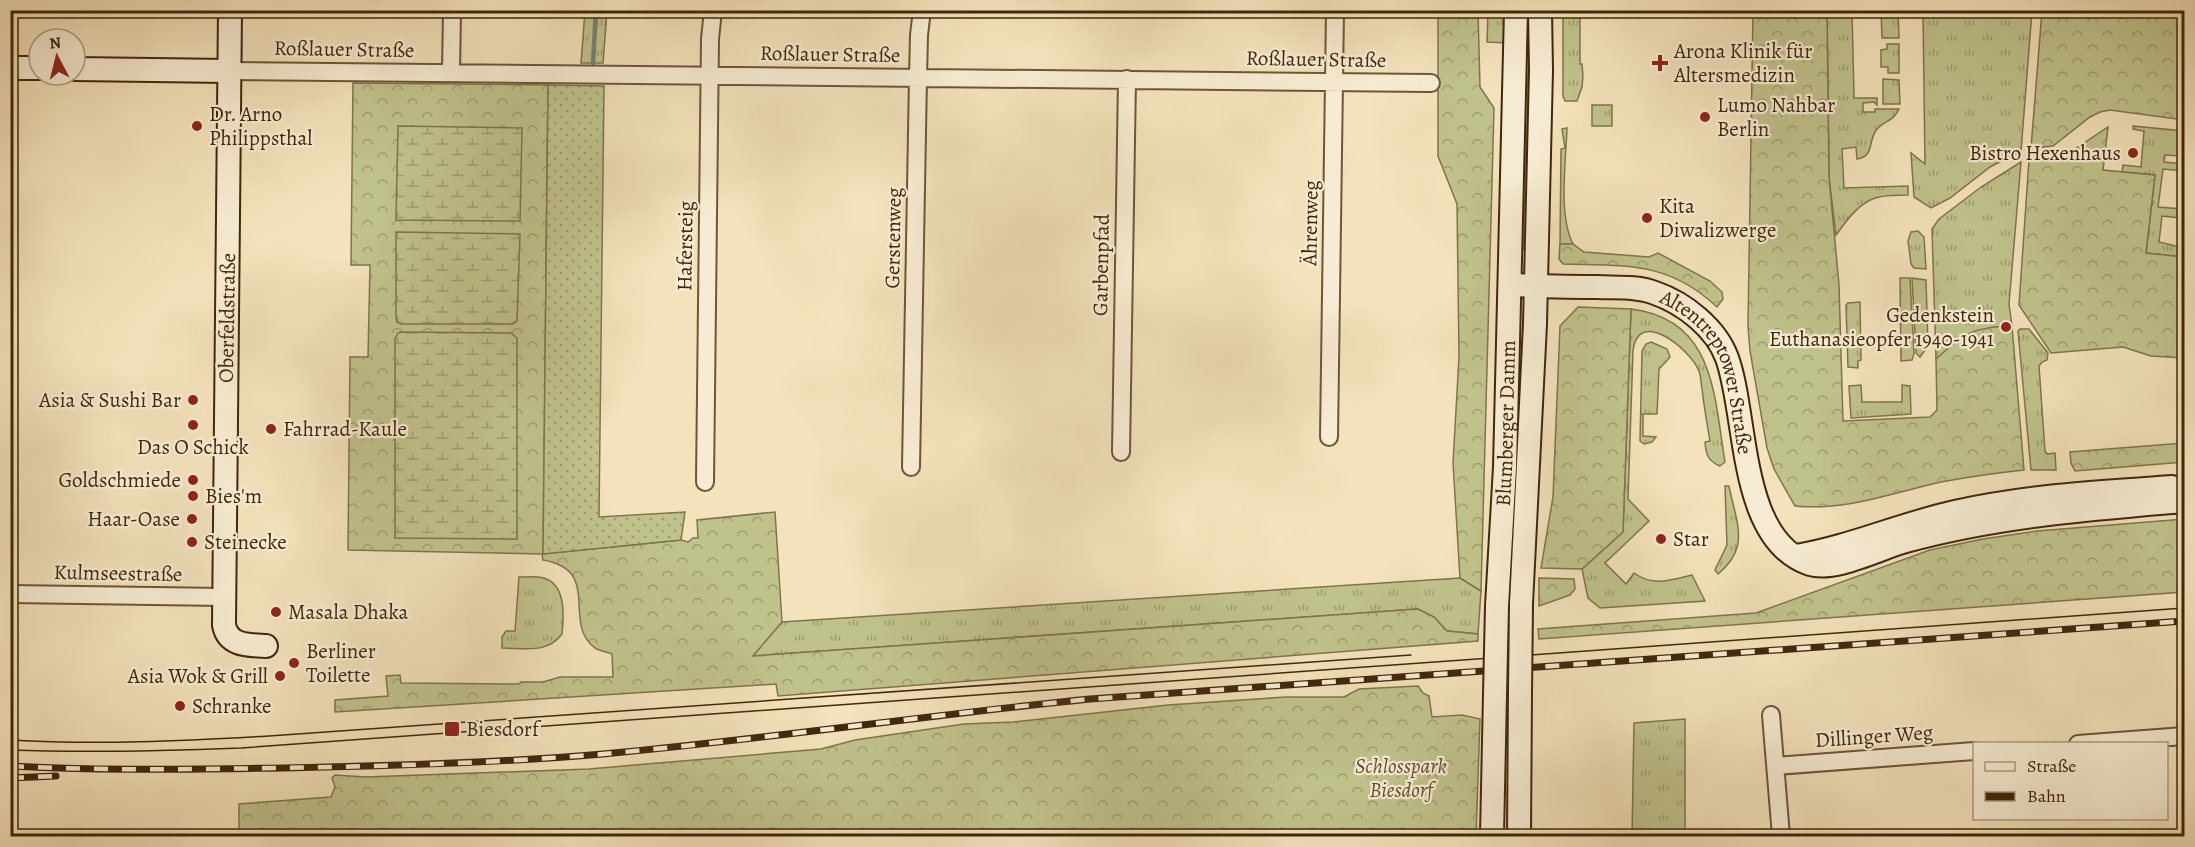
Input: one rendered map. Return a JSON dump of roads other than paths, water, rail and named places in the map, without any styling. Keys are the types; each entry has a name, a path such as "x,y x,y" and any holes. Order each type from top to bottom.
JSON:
{"main road":[{"name":"Oberfeldstraße","path":"230,10 224,625 225,633 235,642 244,645 266,646"},
{"name":"Blumberger Damm","path":"1492,837 1497,606 1505,467 1516,10"},
{"name":"Blumberger Damm","path":"1519,837 1521,604 1535,286 1541,81 1540,10"},
{"path":"10,68 27,68"},
{"path":"87,69 229,71"},
{"name":"Altentreptower Straße","path":"1510,285 1623,288 1654,292 1682,306 1709,328 1727,357 1750,475 1768,529 1782,546 1811,564 1827,566 1905,542 1995,521 2078,510 2184,501"},
{"path":"1795,556 1822,552 1912,523 2001,503 2184,486"}],"street":[{"path":"451,73 452,10"},
{"name":"Hafersteig","path":"705,482 712,10"},
{"name":"Gerstenweg","path":"911,468 919,35 922,10"},
{"name":"Ährenweg","path":"1329,437 1335,10"},
{"name":"Roßlauer Straße","path":"229,71 1431,83"},
{"name":"Garbenpfad","path":"1121,452 1127,79"},
{"name":"Kulmseestraße","path":"10,594 224,597"},
{"path":"1771,715 1781,837"},
{"path":"2104,742 2184,736"},
{"name":"Dillinger Weg","path":"1776,766 1973,751"}],"waterway":[{"path":"593,63 596,10"}],"tram line":[{"path":"10,750 126,751 241,748 2184,608"},
{"path":"10,740 108,742 269,736 1411,655"}],"railway":[{"path":"10,766 112,769 283,768 443,764 563,757 725,741 1090,699 2184,621"},
{"path":"10,778 56,776"}],"place":[{"name":"Arona Klinik für Altersmedizin","path":"1660,63"},
{"name":"Lumo Nahbar Berlin","path":"1705,117"},
{"name":"Dr. Arno Philippsthal","path":"197,126"},
{"name":"Bistro Hexenhaus","path":"2133,153"},
{"name":"Kita Diwalizwerge","path":"1647,218"},
{"name":"Gedenkstein Euthanasieopfer 1940-1941","path":"2006,327"},
{"name":"Asia & Sushi Bar","path":"193,400"},
{"name":"Das O Schick","path":"193,425"},
{"name":"Fahrrad-Kaule","path":"271,429"},
{"name":"Goldschmiede","path":"193,480"},
{"name":"Bies'm","path":"193,496"},
{"name":"Haar-Oase","path":"192,519"},
{"name":"Star","path":"1661,539"},
{"name":"Steinecke","path":"192,542"},
{"name":"Masala Dhaka","path":"276,612"},
{"name":"Berliner Toilette","path":"294,663"},
{"name":"Asia Wok & Grill","path":"280,676"},
{"name":"Schranke","path":"180,706"},
{"name":"Biesdorf","path":"452,729"}],"park label":[{"name":"Schlosspark Biesdorf","path":"1401,778"}]}
